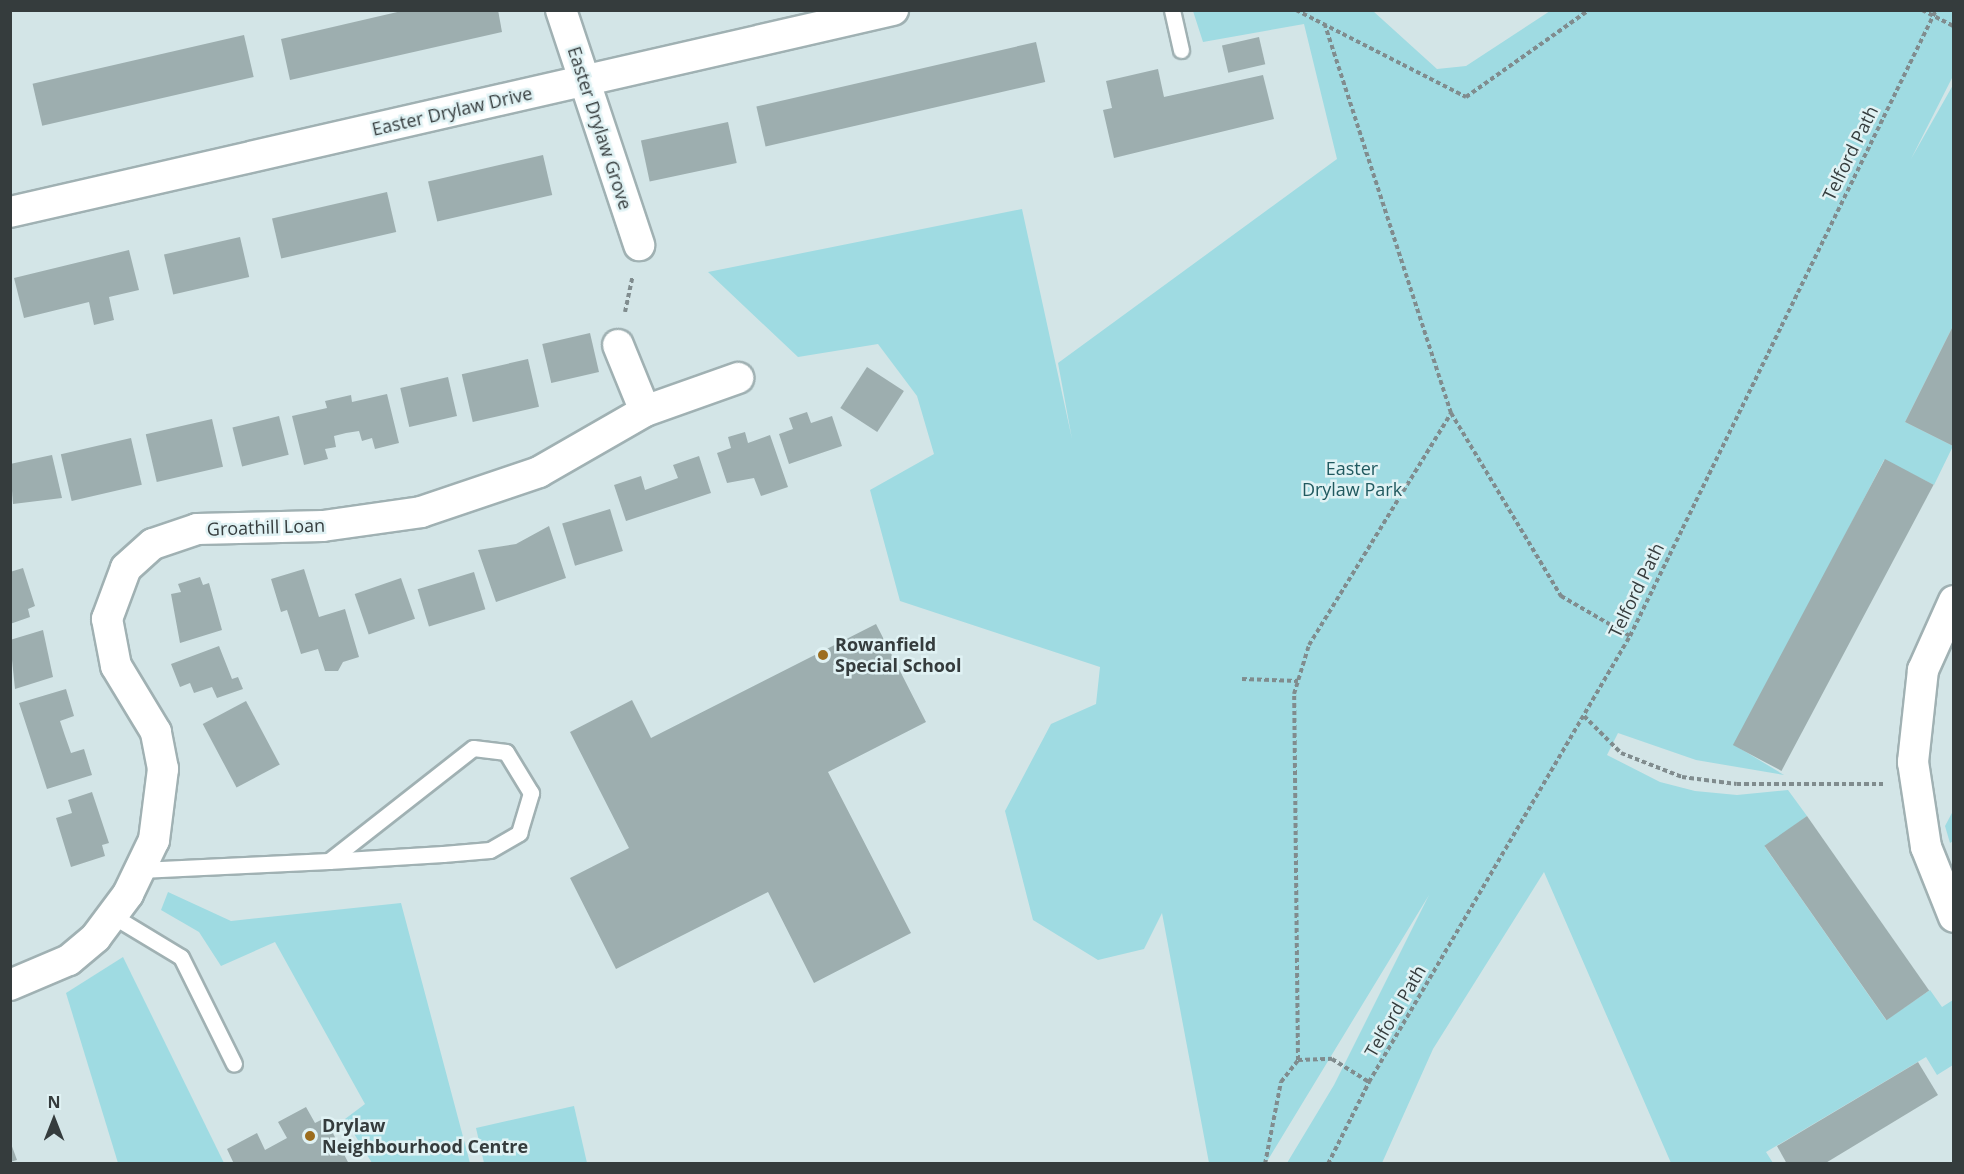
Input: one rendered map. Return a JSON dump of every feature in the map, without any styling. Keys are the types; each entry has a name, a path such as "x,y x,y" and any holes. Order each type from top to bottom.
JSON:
{"street":[{"name":"Easter Drylaw Grove","path":"561,10 639,245"},
{"name":"Easter Drylaw Drive","path":"10,212 893,10"},
{"path":"618,345 645,411"},
{"name":"Groathill Loan","path":"10,985 69,960 113,916 140,870 154,840 163,769 156,732 116,666 108,641 113,591 126,568 153,544 197,530 323,526 421,512 539,472 645,411 738,378"},
{"path":"1953,601 1927,655 1918,691 1914,784 1926,847 1953,917"}],"lane":[{"path":"1172,10 1181,50"},
{"path":"140,870 329,861 490,850 519,833 531,793 506,752 473,748 329,861"},
{"path":"113,916 181,957 234,1064"}],"path":[{"path":"1296,10 1466,97 1589,10"},
{"path":"1922,10 1953,26"},
{"name":"Telford Path","path":"1328,1164 1370,1082 1630,636 1936,10"},
{"path":"1325,26 1407,263 1451,413 1561,596 1630,636"},
{"path":"618,345 639,245"},
{"path":"1265,1164 1281,1082 1298,1060 1298,681 1309,645 1451,413"},
{"path":"1242,679 1298,681"},
{"path":"1584,716 1621,753 1690,779 1737,784 1914,784"},
{"path":"1298,1060 1332,1059 1370,1082"}],"green space":[{"name":"Easter Drylaw Park","path":"1193,11 1373,11 1437,69 1466,66 1550,11 1953,11 1953,76 1911,159 1953,85 1953,326 1905,422 1953,446 1934,485 1884,460 1736,746 1784,775 1696,760 1618,733 1607,755 1660,782 1695,791 1737,795 1788,790 1807,816 1765,847 1886,1020 1930,990 1942,1007 1953,1000 1953,1065 1937,1075 1926,1057 1766,1152 1773,1163 1671,1163 1544,872 1433,1049 1382,1163 1287,1163 1334,1085 1429,895 1266,1163 1209,1163 1162,913 1144,949 1098,960 1033,920 1005,811 1051,724 1096,704 1100,667 900,601 870,490 934,454 917,396 878,344 798,357 708,272 1022,209 1072,439 1058,363 1337,159 1304,24 1203,42"},
{"path":"1953,811 1953,841 1950,843 1945,826"},
{"path":"168,892 231,921 401,903 470,1163 372,1163 345,1119 365,1104 275,942 221,966 199,932 161,910"},
{"path":"123,957 224,1163 118,1163 66,993"},
{"path":"574,1106 587,1163 484,1163 476,1128"}],"building":[{"path":"406,10 498,10 502,32 290,80 281,39"},
{"path":"244,35 254,77 42,126 33,84"},
{"path":"1259,37 1265,64 1228,73 1222,46"},
{"path":"1036,42 1045,82 766,147 756,107"},
{"path":"1158,69 1164,97 1263,75 1274,119 1114,158 1103,110 1112,108 1106,81"},
{"path":"728,122 737,163 650,182 641,141"},
{"path":"543,155 552,195 437,221 428,182"},
{"path":"387,192 396,232 281,258 272,219"},
{"path":"240,237 249,277 173,294 164,255"},
{"path":"129,250 139,290 109,297 114,320 94,325 89,302 24,318 14,278"},
{"path":"1953,326 1953,446 1905,422"},
{"path":"590,333 599,372 551,383 542,344"},
{"path":"528,359 539,407 473,422 462,374"},
{"path":"867,367 904,391 877,432 840,408"},
{"path":"448,377 457,416 409,427 400,388"},
{"path":"387,394 399,443 375,449 372,438 362,441 359,431 346,433 334,436 336,447 325,449 328,459 304,465 292,416 327,408 325,401 351,395 352,402"},
{"path":"807,412 811,423 832,416 842,446 789,464 779,434 793,429 789,418"},
{"path":"279,416 289,455 242,466 232,428"},
{"path":"212,419 223,467 157,482 146,434"},
{"path":"745,432 748,443 770,435 788,487 761,496 754,478 727,483 717,453 731,448 728,437"},
{"path":"131,438 142,485 72,501 61,454"},
{"path":"52,455 62,498 13,504 10,464"},
{"path":"699,456 711,493 626,521 614,485 641,476 645,490 678,478 673,465"},
{"path":"1885,459 1934,485 1781,771 1733,745"},
{"path":"610,509 623,551 575,566 562,524"},
{"path":"549,526 566,578 496,602 478,550 516,544"},
{"path":"23,568 35,606 28,609 30,617 10,624 10,572"},
{"path":"304,569 319,617 345,609 359,657 343,662 338,671 325,671 318,649 301,654 287,610 281,612 271,579"},
{"path":"474,572 485,609 429,627 418,589"},
{"path":"200,577 203,585 209,583 222,630 180,643 171,594 181,592 178,584"},
{"path":"401,578 415,619 369,635 355,594"},
{"path":"876,624 926,722 828,772 911,933 814,983 768,892 616,969 570,878 629,848 570,732 632,700 651,738"},
{"path":"43,630 53,677 15,689 10,640"},
{"path":"219,646 232,679 238,677 243,689 217,698 212,687 194,693 190,683 180,687 171,664"},
{"path":"66,689 74,716 60,721 71,753 84,749 92,775 47,789 19,703"},
{"path":"246,701 280,765 237,788 203,724"},
{"path":"92,792 109,843 102,845 105,856 71,867 56,818 72,813 68,800"},
{"path":"1807,816 1929,990 1887,1020 1764,846"},
{"path":"1918,1062 1938,1095 1824,1164 1787,1164 1777,1146"},
{"name":"Drylaw Neighbourhood Centre","path":"306,1107 315,1123 325,1118 349,1164 234,1164 227,1149 257,1133 265,1150 287,1138 278,1122"},
{"path":"10,1141 17,1160 10,1162"}],"place":[{"name":"Rowanfield Special School","path":"823,655"},
{"name":"Drylaw Neighbourhood Centre","path":"310,1136"}]}
